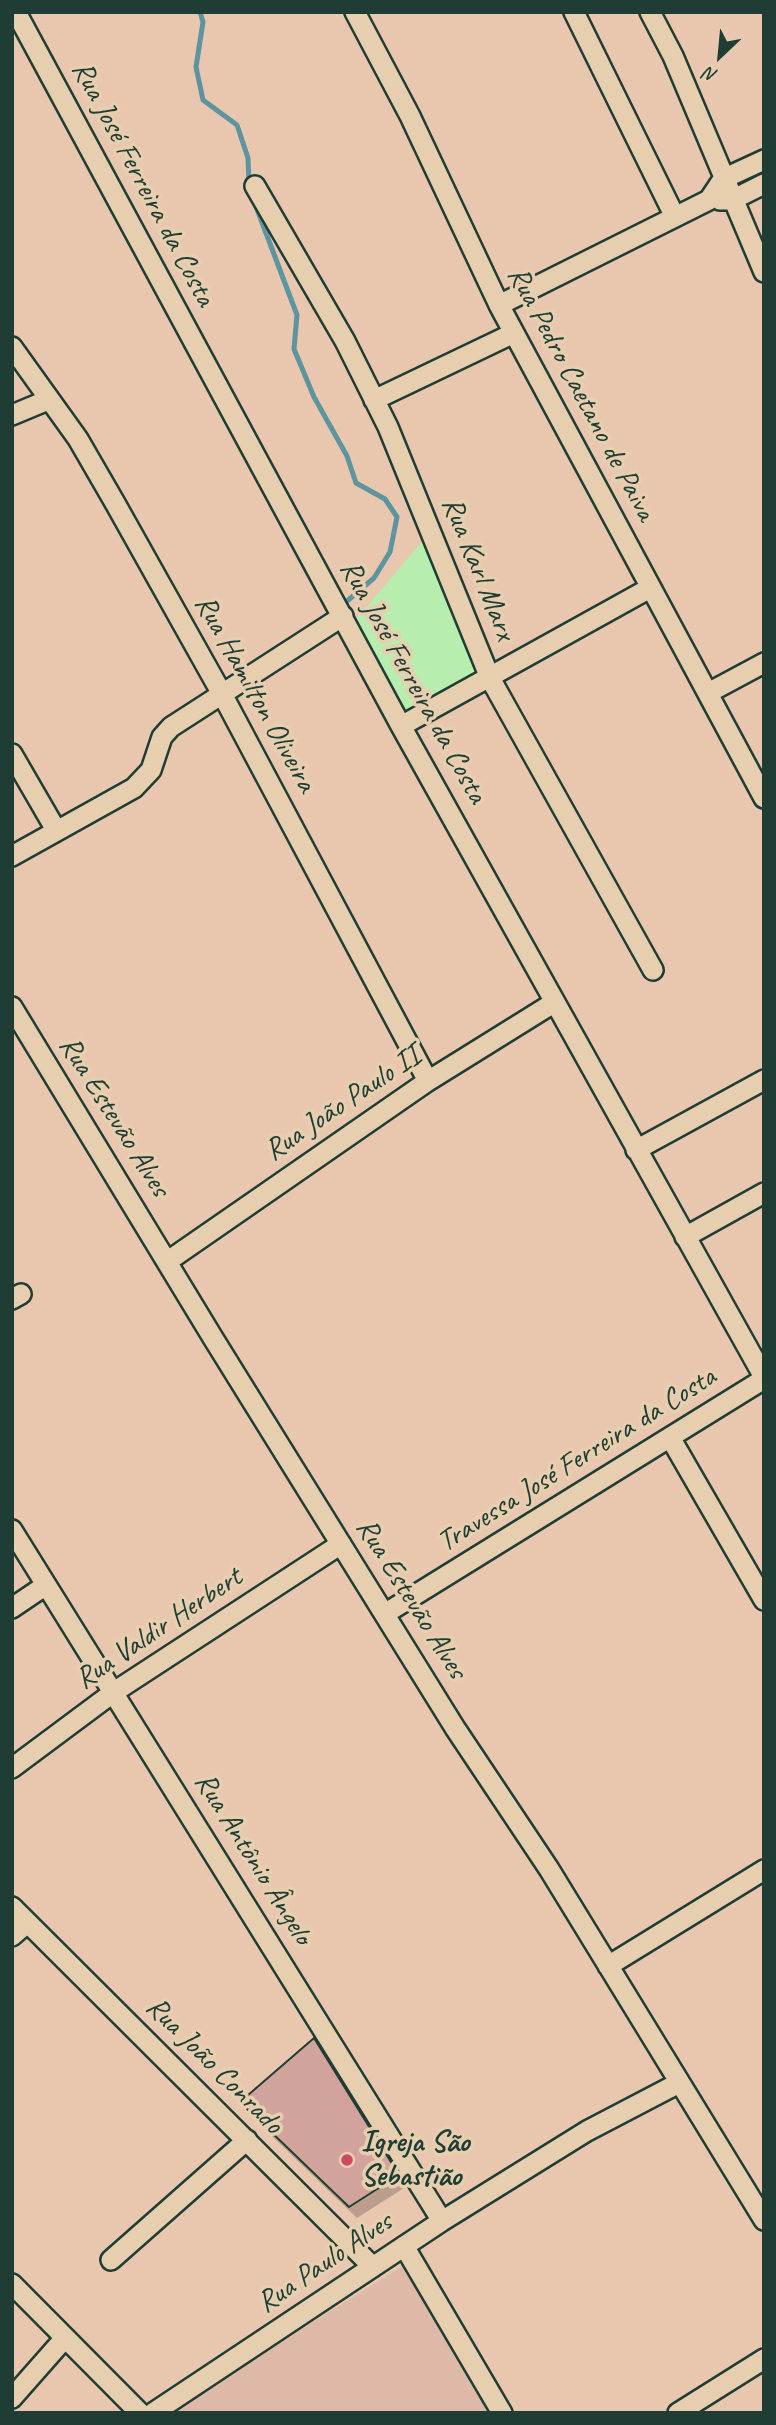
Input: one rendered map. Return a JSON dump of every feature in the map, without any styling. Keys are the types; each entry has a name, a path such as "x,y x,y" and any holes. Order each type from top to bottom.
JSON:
{"street":[{"name":"Rua José Ferreira da Costa","path":"16,12 401,726 764,1378"},
{"name":"Rua Pedro Caetano de Paiva","path":"355,12 411,116 499,305 764,798"},
{"path":"574,12 675,217"},
{"path":"650,12 673,56 764,272"},
{"path":"709,200 723,179 764,160"},
{"path":"499,305 709,200 732,200 764,184"},
{"name":"Rua Karl Marx","path":"255,186 345,341 374,400 490,678 653,970"},
{"path":"374,400 514,333"},
{"name":"Rua Hamilton Oliveira","path":"12,347 78,439 222,694 428,1081"},
{"path":"12,415 48,400"},
{"path":"401,726 650,588"},
{"path":"12,856 134,788 151,770 162,737 171,726 343,616"},
{"path":"708,693 764,663"},
{"path":"12,754 56,830"},
{"name":"Rua João Paulo II","path":"168,1261 428,1081 555,1002"},
{"name":"Rua Estevão Alves","path":"12,1007 341,1544 608,1966 677,2084 764,2220"},
{"path":"636,1150 764,1080"},
{"path":"685,1237 764,1194"},
{"name":"Travessa José Ferreira da Costa","path":"386,1613 671,1439 764,1378"},
{"path":"671,1439 764,1600"},
{"name":"Rua Antônio Ângelo","path":"12,1530 442,2221"},
{"name":"Rua Valdir Herbert","path":"12,1768 114,1692 341,1544"},
{"path":"12,1608 46,1585"},
{"path":"608,1966 764,1870"},
{"name":"Rua João Conrado","path":"12,1907 20,1929 247,2140 373,2267"},
{"name":"Rua Paulo Alves","path":"153,2413 442,2221 587,2131 677,2084"},
{"path":"111,2260 247,2140"},
{"path":"404,2246 502,2413"},
{"path":"12,2284 140,2413"},
{"path":"12,2398 64,2339"},
{"path":"678,2413 764,2359"}],"shaded area":[{"path":"403,2266 493,2413 168,2413"}],"green space":[{"path":"425,538 478,669 473,678 413,712 395,705 353,623"}],"building":[{"path":"314,2038 399,2175 349,2207 240,2102"}],"waterway":[{"path":"200,12 203,22 196,67 203,100 237,125 248,158 249,184"},
{"path":"255,204 297,315 294,349 314,397 347,456 356,483 385,499 397,517 390,552 374,578 346,602"}],"place":[{"name":"Igreja São Sebastião","path":"347,2160"}]}
